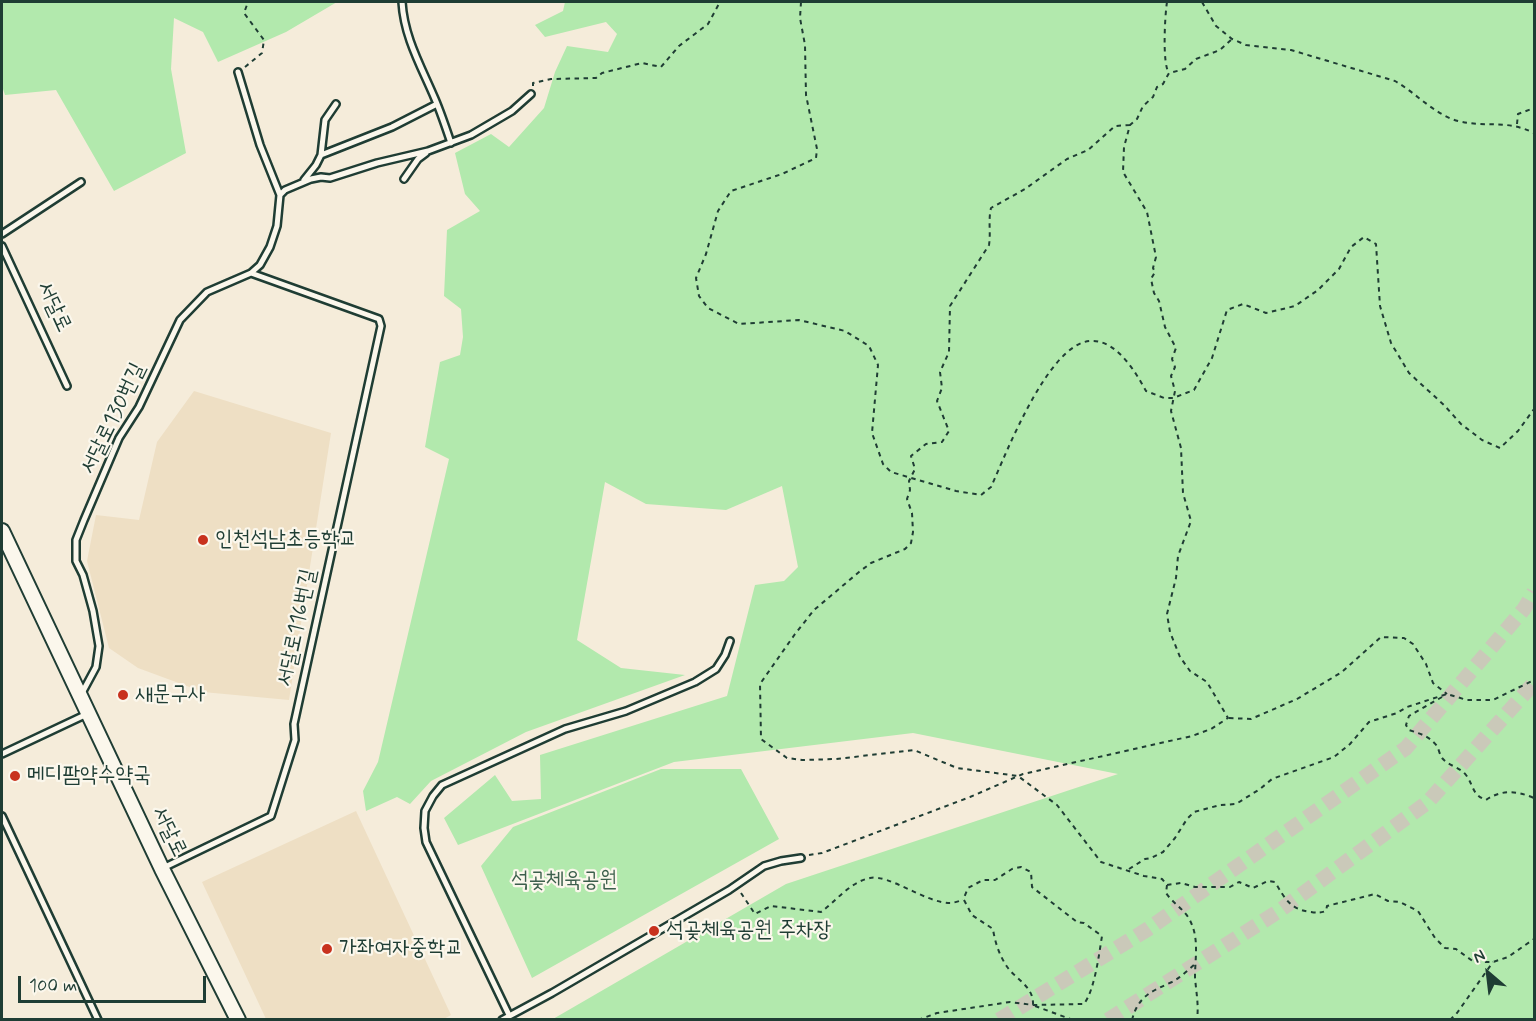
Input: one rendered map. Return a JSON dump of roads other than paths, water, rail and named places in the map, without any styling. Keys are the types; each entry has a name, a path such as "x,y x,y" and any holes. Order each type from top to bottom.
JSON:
{"street":[{"name":"서달로","path":"2,531 162,869 210,967 240,1020"},
{"path":"210,967 229,1020"}],"lane":[{"path":"402,2 403,17 411,47 437,104 451,143"},
{"name":"서달로130번길","path":"80,697 96,667 99,646 93,611 83,575 76,561 76,540 84,520 119,438 139,407 180,320 207,292 251,273 260,265 270,247 279,212 280,195 260,145 238,72"},
{"path":"280,195 285,190 321,177 330,178 377,163 428,151 471,135 512,111 531,94"},
{"path":"302,183 316,165 321,154 325,120 336,104"},
{"path":"321,154 392,127 437,104"},
{"path":"404,179 418,159 428,151"},
{"path":"2,234 81,182"},
{"name":"서달로","path":"2,246 68,386"},
{"name":"서달로116번길","path":"162,869 271,816 295,740 294,724 381,326 379,319 251,273"},
{"path":"509,1016 426,842 425,811 433,796 442,785 516,750 565,729 626,711 696,682 716,669 730,641"},
{"path":"2,754 88,713"},
{"path":"2,816 98,1020"},
{"path":"502,1020 580,977 736,885 764,866 801,858"}],"tunnel":[{"path":"999,1020 1148,929 1406,748 1524,609 1534,592"},
{"path":"1108,1020 1279,911 1428,802 1534,683"}],"place":[{"name":"인천석남초등학교","path":"203,540"},
{"name":"새문구사","path":"123,695"},
{"name":"메디팜약수약국","path":"15,776"},
{"name":"석곶체육공원 주차장","path":"654,931"},
{"name":"가좌여자중학교","path":"327,949"}],"park label":[{"name":"석곶체육공원","path":"564,881"}]}
